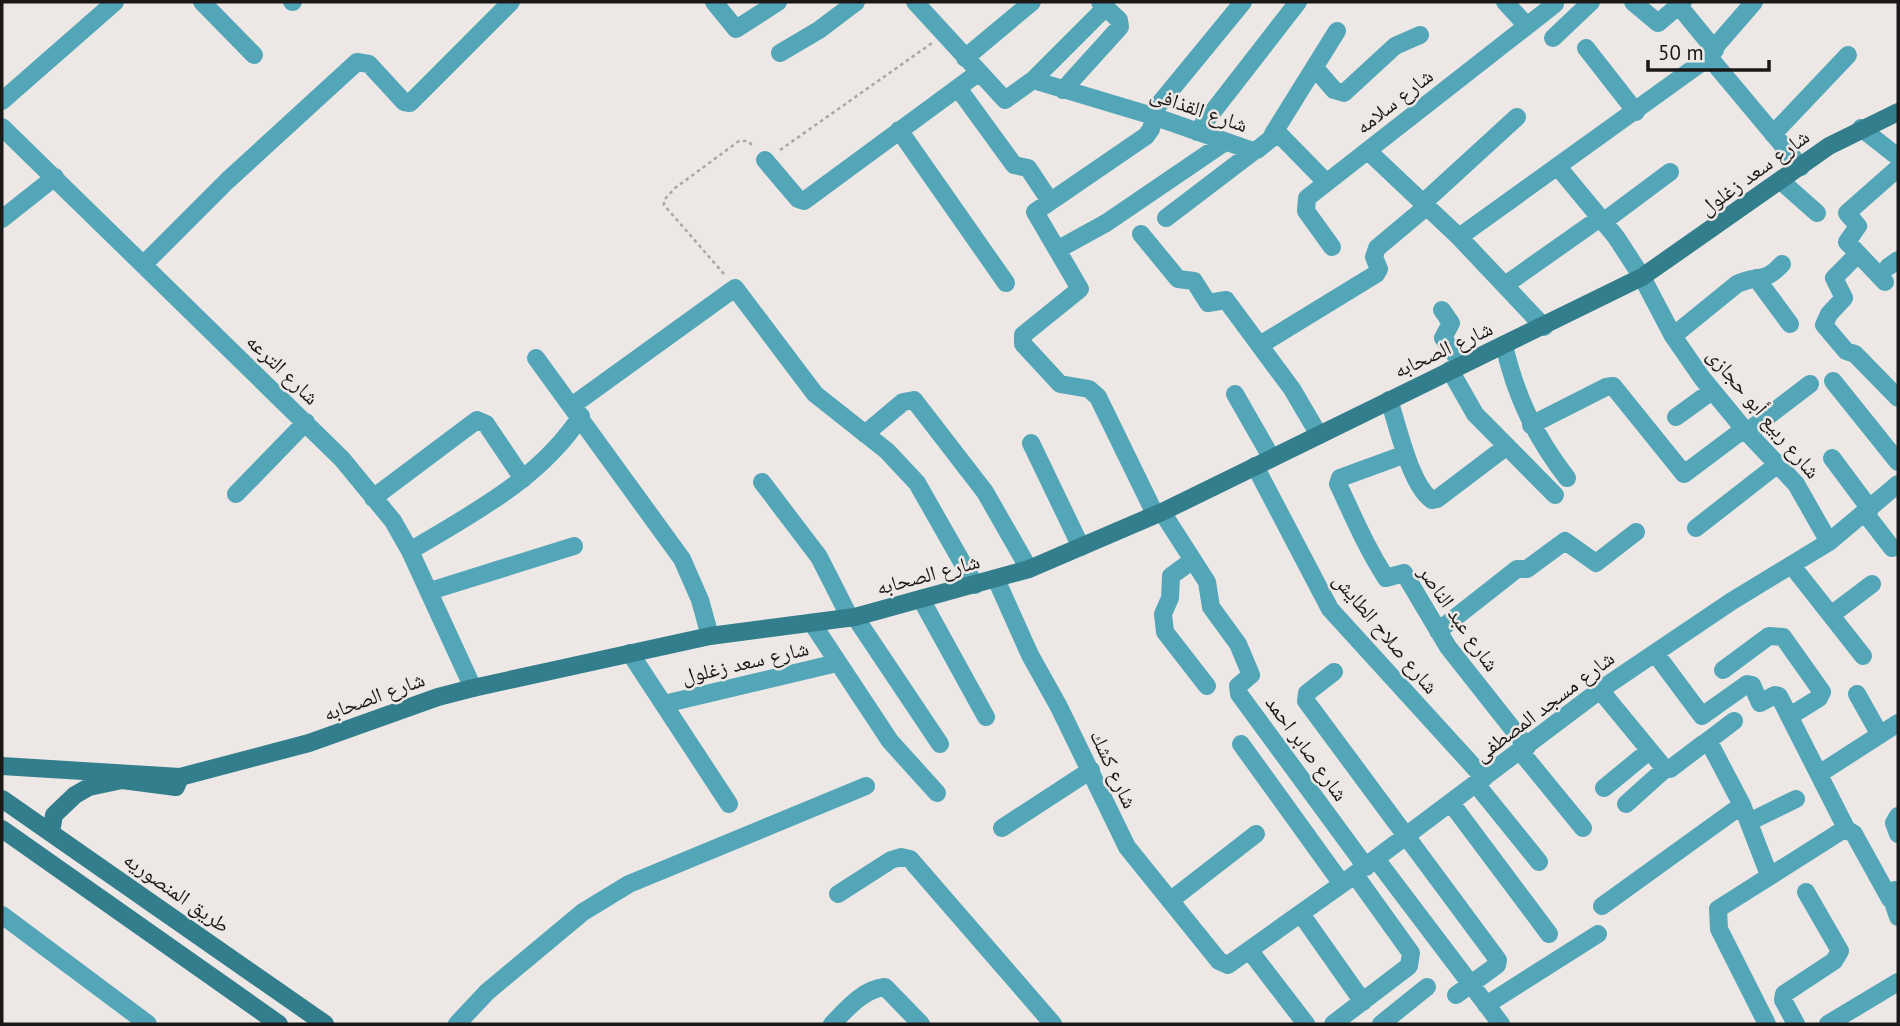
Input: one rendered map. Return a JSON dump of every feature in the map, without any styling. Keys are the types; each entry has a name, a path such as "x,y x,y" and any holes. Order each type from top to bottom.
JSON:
{"street":[{"path":"2,101 116,2"},
{"path":"202,2 254,55"},
{"path":"144,264 227,181 357,62 369,64 404,102 410,103 511,2"},
{"path":"714,2 736,29 778,2"},
{"path":"780,53 819,30 856,2"},
{"path":"915,2 1001,98 1012,97 1033,80 1103,4 1119,20 1120,27 1063,90"},
{"path":"965,58 1032,2"},
{"path":"1226,142 1106,223 1057,250 1035,212 1137,144 1151,129 1156,108 1242,2"},
{"path":"1197,132 1298,2"},
{"path":"1505,2 1527,26"},
{"path":"1553,38 1591,2"},
{"path":"1633,2 1658,23 1681,4 1712,53 1801,167"},
{"path":"1459,237 1636,112 1712,53 1754,2"},
{"name":"شارع سلامه","path":"1332,247 1306,211 1307,198 1555,4"},
{"path":"1273,134 1337,31"},
{"path":"1315,68 1334,90 1344,93 1395,46 1420,35"},
{"path":"1586,48 1636,112"},
{"path":"1773,134 1848,55"},
{"path":"765,160 798,200 804,201 978,73"},
{"name":"شارع القذافى","path":"1033,80 1254,150 1273,134 1280,134 1326,182"},
{"path":"958,88 1014,165 1028,168 1050,201"},
{"name":"شارع سعد زغلول","path":"1642,277 1861,128 1898,112"},
{"path":"1260,345 1376,274 1380,269 1374,257 1377,248 1517,117"},
{"name":"شارع الترعه","path":"2,127 306,422 373,498 410,551 473,688"},
{"path":"1861,128 1898,157"},
{"path":"900,130 1006,283"},
{"path":"1166,218 1254,150"},
{"path":"1368,151 1459,237 1544,327"},
{"name":"شارع ربيع أبو حجازى","path":"1558,167 1602,220 1642,277 1673,337 1712,391 1802,492 1829,542"},
{"path":"1890,270 1858,254 1846,241 1858,226 1847,213 1898,168"},
{"path":"1505,285 1670,172"},
{"path":"2,219 55,177"},
{"path":"1782,182 1817,213"},
{"path":"1141,234 1178,279 1194,281 1208,303 1226,300 1260,345 1319,435"},
{"name":"شارع صابر احمد","path":"1057,250 1080,291 1027,331 1021,339 1023,344 1060,384 1089,389 1098,397 1158,513 1208,582 1211,607 1238,644 1251,670 1251,675 1238,686 1238,694 1360,871"},
{"path":"1858,254 1834,278 1844,299 1829,314 1824,324 1846,351 1856,354 1898,398"},
{"path":"1673,337 1737,284 1769,277 1782,264"},
{"name":"شارع الصحابه","path":"2,766 180,777 309,743 438,696 710,636 853,617 996,579 1029,569 1158,513 1642,277"},
{"path":"1756,278 1790,324"},
{"path":"410,551 523,479 554,452 577,411 735,288 815,394 887,451 927,498 975,584"},
{"path":"1442,310 1451,323 1443,338 1475,414 1555,495"},
{"path":"1504,345 1513,382 1531,425 1567,478"},
{"path":"536,358 682,559 700,600 710,636"},
{"path":"1833,381 1898,462"},
{"path":"1531,425 1606,387 1613,386 1680,473 1686,473 1810,384"},
{"path":"1676,417 1712,391"},
{"path":"1235,394 1271,457"},
{"path":"865,434 903,402 914,400 988,497 1029,569"},
{"path":"1389,400 1405,445 1403,455 1427,498 1434,500 1507,446"},
{"path":"373,498 477,420 486,424 523,479"},
{"path":"236,494 306,422"},
{"path":"1031,443 1081,547"},
{"name":"شارع عبد الناصر","path":"1403,455 1341,477 1338,484 1360,526 1360,538 1386,578 1404,573 1438,631 1583,828"},
{"path":"1832,458 1892,548"},
{"path":"1696,528 1778,464"},
{"name":"شارع صلاح الطايش","path":"1255,466 1329,608 1480,781 1539,862"},
{"path":"762,482 818,557 853,617 940,744"},
{"name":"شارع مسجد المصطفى","path":"1219,961 1228,965 1250,951 1600,690 1732,601 1793,567 1829,542 1898,484"},
{"path":"1438,631 1517,569 1527,569 1565,541 1596,563 1636,531"},
{"path":"430,591 574,546"},
{"path":"1193,560 1171,576 1171,592 1163,623 1165,632 1207,686"},
{"path":"1793,567 1863,656"},
{"name":"شارع كشك","path":"996,579 1030,656 1091,770 1127,847 1219,961"},
{"path":"1831,615 1872,584"},
{"path":"921,599 986,717"},
{"path":"812,623 890,741 937,793"},
{"path":"1723,670 1769,636 1783,637 1822,692 1819,698 1790,716"},
{"path":"630,653 729,804"},
{"path":"1655,653 1702,716 1750,684 1760,703 1775,695 1779,696 1846,829 1854,834 1894,894 1898,917"},
{"name":"شارع سعد زغلول","path":"664,704 837,663"},
{"path":"1334,672 1307,693 1305,699 1497,957 1497,965 1456,995"},
{"path":"1600,690 1665,769"},
{"path":"1857,694 1880,735"},
{"path":"1626,804 1665,769 1670,769 1734,721"},
{"path":"1819,774 1898,723"},
{"path":"1705,743 1712,747 1742,805 1769,875"},
{"path":"1241,744 1470,984 1501,1024"},
{"path":"1604,788 1649,751"},
{"path":"1002,828 1091,770"},
{"name":"شارع الصحابه","path":"51,832 54,816 89,787 122,780 176,787 180,777"},
{"path":"457,1024 487,992 583,912 629,884 866,786"},
{"name":"طريق المنصوريه","path":"2,799 325,1024"},
{"path":"1748,822 1796,799"},
{"path":"1451,803 1549,934"},
{"path":"1602,906 1742,805"},
{"path":"1898,816 1895,822 1898,834"},
{"path":"2,829 279,1024"},
{"path":"1767,1024 1716,920 1718,909 1846,829"},
{"path":"1171,900 1256,834"},
{"path":"838,894 891,860 910,859 1053,1024"},
{"path":"1333,1024 1409,966 1412,960 1360,871"},
{"path":"1796,1024 1783,1000 1784,994 1834,961 1840,951 1805,892"},
{"path":"1301,914 1363,1002"},
{"path":"2,915 148,1024"},
{"path":"1486,1005 1598,934"},
{"path":"1250,951 1306,1024"},
{"path":"1832,1023 1898,982"},
{"path":"832,1024 856,1000 876,988 886,987 921,1024"},
{"path":"1381,1024 1427,987"}]}
